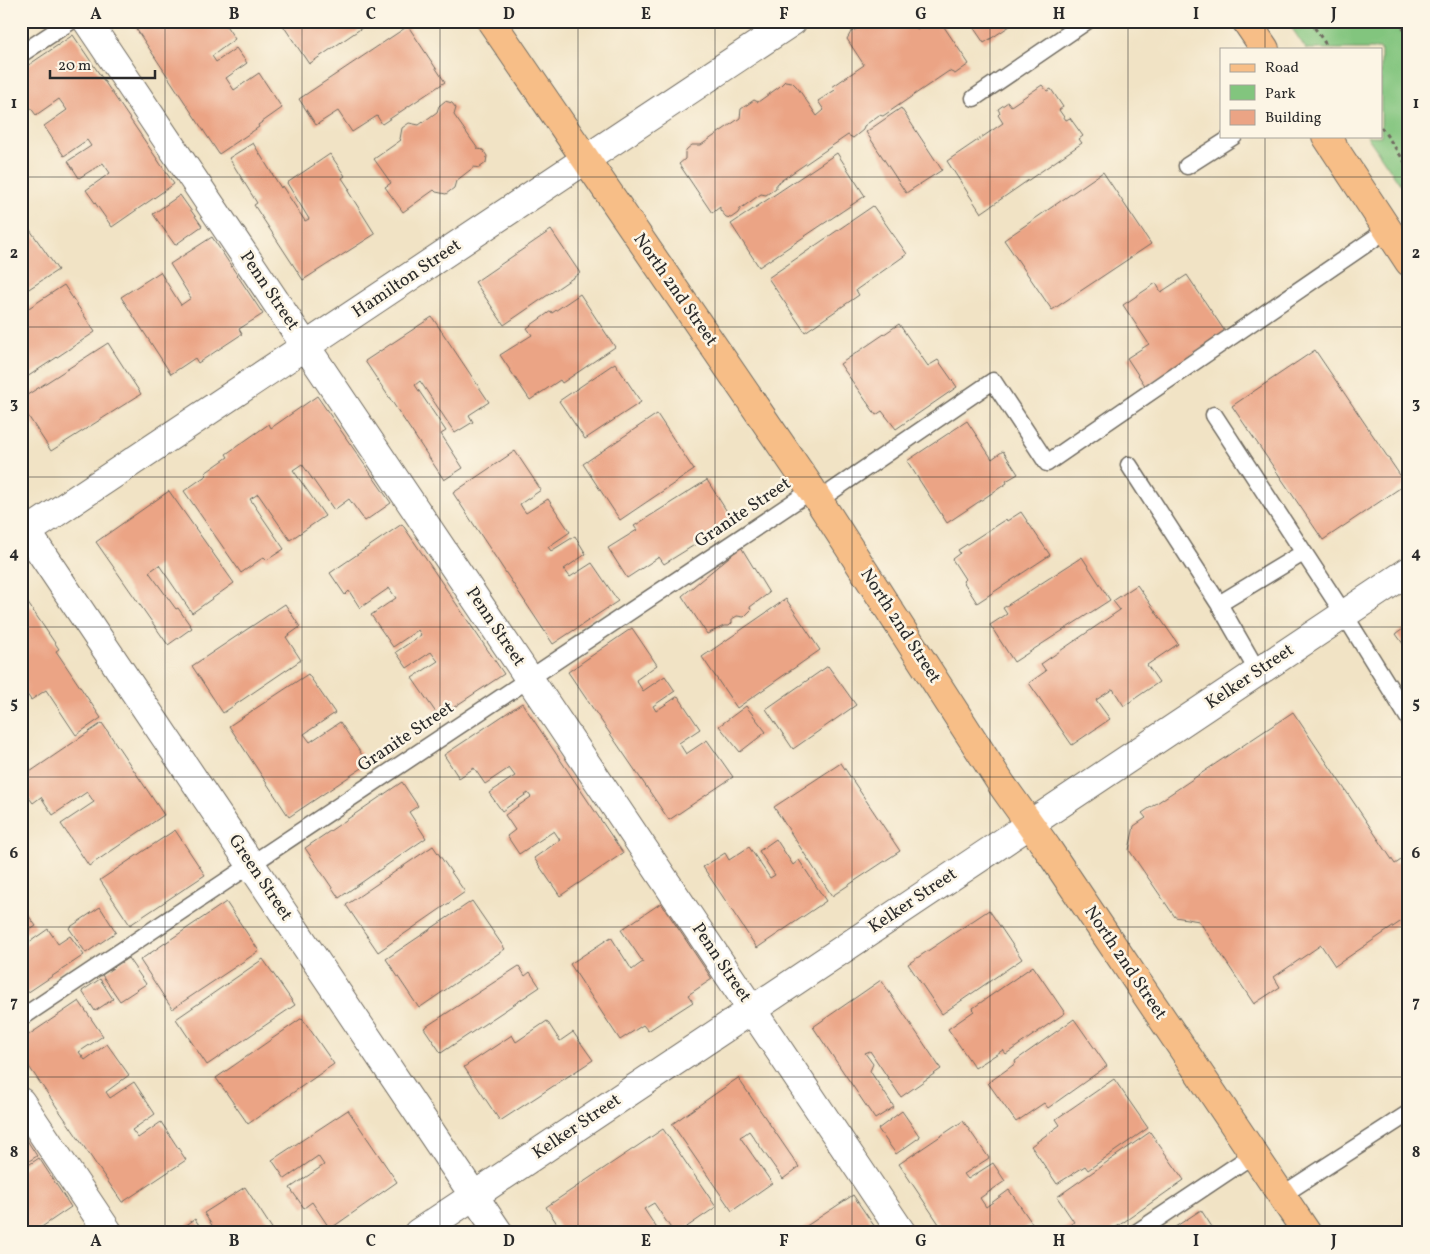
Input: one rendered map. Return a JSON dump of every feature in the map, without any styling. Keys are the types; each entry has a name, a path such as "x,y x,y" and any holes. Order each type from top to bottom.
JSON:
{"main road":[{"name":"North 2nd Street","path":"491,21 816,495 1002,786 1053,856 1307,1233"},
{"path":"1246,21 1264,48"},
{"path":"1327,138 1409,262"}],"street":[{"name":"Penn Street","path":"87,21 902,1233"},
{"name":"Hamilton Street","path":"23,530 306,346 793,21"},
{"name":"Green Street","path":"23,530 499,1233"},
{"name":"Kelker Street","path":"418,1233 1409,571"},
{"path":"21,1102 109,1233"}],"lane":[{"path":"21,54 71,21"},
{"path":"974,98 1087,21"},
{"path":"1187,166 1231,138"},
{"name":"Granite Street","path":"21,1018 530,679 993,381 1048,463 1388,229"},
{"path":"1214,415 1344,614 1409,719"},
{"path":"1128,465 1219,604 1258,672"},
{"path":"1219,604 1303,552"},
{"path":"1282,1195 1409,1113"},
{"path":"1136,1233 1254,1154"}],"path":[{"path":"1310,21 1328,48"},
{"path":"1398,21 1409,37"},
{"path":"1382,128 1409,168"}],"green space":[{"path":"1287,21 1409,21 1409,197 1368,138 1382,138 1382,48 1305,48"}],"building":[{"path":"21,21 36,21 21,31"},
{"path":"131,21 188,21 191,26 198,21 223,21 235,39 212,56 216,62 236,48 247,63 226,78 234,90 259,73 282,108 258,125 259,127 219,154"},
{"path":"280,21 372,21 309,64"},
{"path":"873,21 912,21 917,29 930,21 940,21 969,64 955,74 949,71 883,116 879,115 864,126 863,130 853,138 848,135 776,184 776,188 766,195 761,194 731,218 726,217 720,210 720,207 712,213 679,164 685,159 687,149 692,145 701,145 740,118 741,109 754,100 758,102 785,81 792,82 797,87 817,116 824,110 818,101 835,90 832,87 864,65 847,39 851,32"},
{"path":"976,21 1011,21 1013,24 984,43 971,24"},
{"path":"408,26 445,82 382,124 377,116 352,132 338,111 316,125 299,99"},
{"path":"73,35 174,184 112,227 86,190 110,173 103,163 79,178 68,161 91,146 87,140 64,156 44,126 67,110 59,99 36,115 21,95 21,70"},
{"path":"1042,85 1047,91 1051,89 1063,107 1059,110 1066,120 1070,118 1083,136 1079,139 1082,143 981,213 947,161 1003,123 998,115 1000,113 998,109 1008,102 1011,106"},
{"path":"445,101 452,103 456,108 454,115 478,149 483,150 487,156 486,163 479,168 474,167 456,181 454,188 446,194 434,190 403,212 385,187 391,183 374,159 401,140 402,128 409,123 419,125 437,112 439,106"},
{"path":"901,108 942,170 906,193 866,132"},
{"path":"253,143 281,188 282,186 305,221 309,219 287,183 330,154 345,176 342,178 350,190 348,191 375,234 303,280 254,205 257,203 229,158"},
{"path":"837,153 865,196 759,267 731,224"},
{"path":"1103,172 1151,244 1052,310 1004,240"},
{"path":"180,195 202,226 175,245 153,214"},
{"path":"873,206 907,254 856,290 859,295 805,332 768,278"},
{"path":"28,227 58,270 21,294 21,232"},
{"path":"551,230 580,273 504,325 475,282"},
{"path":"212,237 263,314 239,329 242,334 198,363 195,358 171,374 121,297 160,272 181,305 191,298 170,264"},
{"path":"1187,275 1226,333 1146,387 1127,358 1149,344 1123,305 1156,283 1161,292"},
{"path":"64,285 95,332 21,381 21,313"},
{"path":"580,294 615,347 562,383 560,380 530,400 500,355 532,335 527,328"},
{"path":"432,317 489,402 469,415 473,422 455,433 420,381 415,385 446,431 441,434 463,468 444,480 365,361"},
{"path":"899,324 928,366 938,360 957,387 896,429 882,411 876,415 840,364"},
{"path":"108,343 141,394 51,451 21,405 21,399"},
{"path":"1315,350 1406,484 1323,540 1232,406"},
{"path":"615,363 641,402 585,439 559,401"},
{"path":"317,396 391,503 365,521 349,499 334,510 302,464 293,470 325,516 290,540 258,494 250,499 284,549 267,560 264,557 241,573 184,491 228,457 226,454 269,424 271,428"},
{"path":"657,414 694,470 620,520 583,464"},
{"path":"967,421 992,459 1003,451 1018,474 947,523 907,461"},
{"path":"515,451 541,490 520,504 523,509 526,513 548,499 570,532 548,547 551,551 575,536 586,554 564,569 570,577 592,563 618,601 553,644 453,493"},
{"path":"707,480 733,521 664,564 659,557 627,578 608,548 637,530 634,526"},
{"path":"169,491 234,583 192,613 159,565 149,572 192,628 168,645 96,542"},
{"path":"1021,512 1050,555 977,603 952,559 960,553 958,550 1006,519 1007,521"},
{"path":"402,524 504,674 439,717 412,678 438,661 431,652 407,668 396,652 421,635 418,630 393,647 371,615 396,598 389,588 360,608 349,591 345,595 330,573"},
{"path":"741,547 769,593 750,607 751,610 744,617 737,616 732,619 732,623 729,626 724,626 707,634 682,596"},
{"path":"1082,557 1110,600 1014,662 990,625 1007,614 1003,608"},
{"path":"1137,585 1178,644 1147,665 1159,682 1124,706 1113,689 1096,700 1110,719 1072,745 1029,683 1046,671 1041,664 1120,610 1113,601"},
{"path":"21,593 59,649 56,651 101,718 76,735 46,690 31,700 21,686"},
{"path":"786,599 820,650 737,708 702,657"},
{"path":"285,604 300,627 286,637 301,660 223,713 192,666"},
{"path":"1409,625 1409,652 1396,634"},
{"path":"632,628 657,665 636,680 643,691 665,676 675,691 653,706 656,711 678,696 700,729 679,743 686,754 707,740 733,777 669,820 568,672"},
{"path":"828,666 856,705 793,749 766,709"},
{"path":"308,674 335,713 304,734 310,742 340,722 368,764 289,817 229,726"},
{"path":"522,703 623,853 560,896 534,858 560,840 554,831 519,854 507,836 515,830 505,815 531,797 528,793 502,811 489,793 515,776 509,768 485,784 474,768 459,778 444,755"},
{"path":"746,706 766,732 740,752 719,726"},
{"path":"1293,712 1395,864 1409,855 1409,916 1335,966 1321,945 1274,977 1280,987 1254,1004 1199,921 1175,917 1129,850 1134,826 1146,818 1142,813"},
{"path":"102,723 164,815 89,866 61,824 94,802 87,792 53,815 41,797 33,803 21,787 21,778"},
{"path":"841,763 900,851 832,896 774,807"},
{"path":"402,782 418,806 409,812 426,838 339,898 305,848"},
{"path":"175,830 205,875 130,925 100,880"},
{"path":"776,839 793,865 799,860 826,901 757,948 703,867 725,853 729,860 749,847 770,878 775,875 759,851"},
{"path":"433,846 465,892 378,952 346,905"},
{"path":"472,901 505,949 419,1008 386,959"},
{"path":"226,902 259,951 172,1009 140,960"},
{"path":"661,903 712,979 688,995 693,1002 648,1031 643,1025 620,1040 570,964 611,937 632,970 643,962 621,930"},
{"path":"21,905 36,926 21,936"},
{"path":"100,907 116,932 86,953 69,928"},
{"path":"989,910 1022,959 942,1014 908,964"},
{"path":"48,929 58,944 70,936 84,955 21,997 21,948"},
{"path":"128,958 146,984 120,1001 102,975"},
{"path":"263,959 295,1005 207,1065 176,1019"},
{"path":"519,966 525,976 530,972 540,987 441,1053 424,1028"},
{"path":"1033,966 1065,1013 1006,1054 1003,1050 975,1068 948,1029 974,1011 973,1008"},
{"path":"100,979 113,999 95,1011 82,991"},
{"path":"881,980 941,1069 901,1097 870,1051 865,1053 873,1064 870,1071 894,1107 875,1119 813,1027"},
{"path":"79,1001 103,1036 79,1052 85,1060 107,1044 129,1075 106,1092 110,1098 134,1082 155,1114 132,1130 138,1138 161,1122 186,1160 123,1202 21,1055 21,1040"},
{"path":"302,1018 334,1064 248,1124 216,1078"},
{"path":"1074,1019 1107,1066 1048,1108 1044,1103 1016,1122 988,1083 1016,1063 1015,1061"},
{"path":"547,1021 560,1041 573,1032 593,1060 500,1121 464,1067 512,1035 516,1042"},
{"path":"738,1078 799,1167 783,1179 749,1131 740,1137 772,1183 732,1211 672,1124"},
{"path":"1114,1079 1148,1128 1088,1170 1085,1166 1057,1184 1031,1146 1060,1125 1056,1119"},
{"path":"348,1110 397,1182 330,1229 312,1202 304,1208 290,1188 324,1165 318,1156 285,1179 272,1160"},
{"path":"902,1111 920,1137 896,1154 878,1129"},
{"path":"963,1121 989,1158 964,1174 968,1179 993,1163 1005,1181 980,1198 986,1207 1009,1190 1032,1223 1018,1233 945,1233 899,1164"},
{"path":"663,1129 716,1207 678,1233 674,1233 654,1203 644,1209 660,1233 563,1233 546,1207"},
{"path":"21,1131 37,1156 21,1166"},
{"path":"1150,1132 1184,1180 1108,1233 1061,1233 1060,1231 1074,1222 1057,1197"},
{"path":"39,1158 71,1207 33,1233 21,1233 21,1170"},
{"path":"245,1187 275,1233 217,1233 204,1213"},
{"path":"853,1195 879,1233 796,1233"},
{"path":"1201,1210 1216,1233 1166,1233"},
{"path":"195,1219 204,1233 175,1233"}]}
